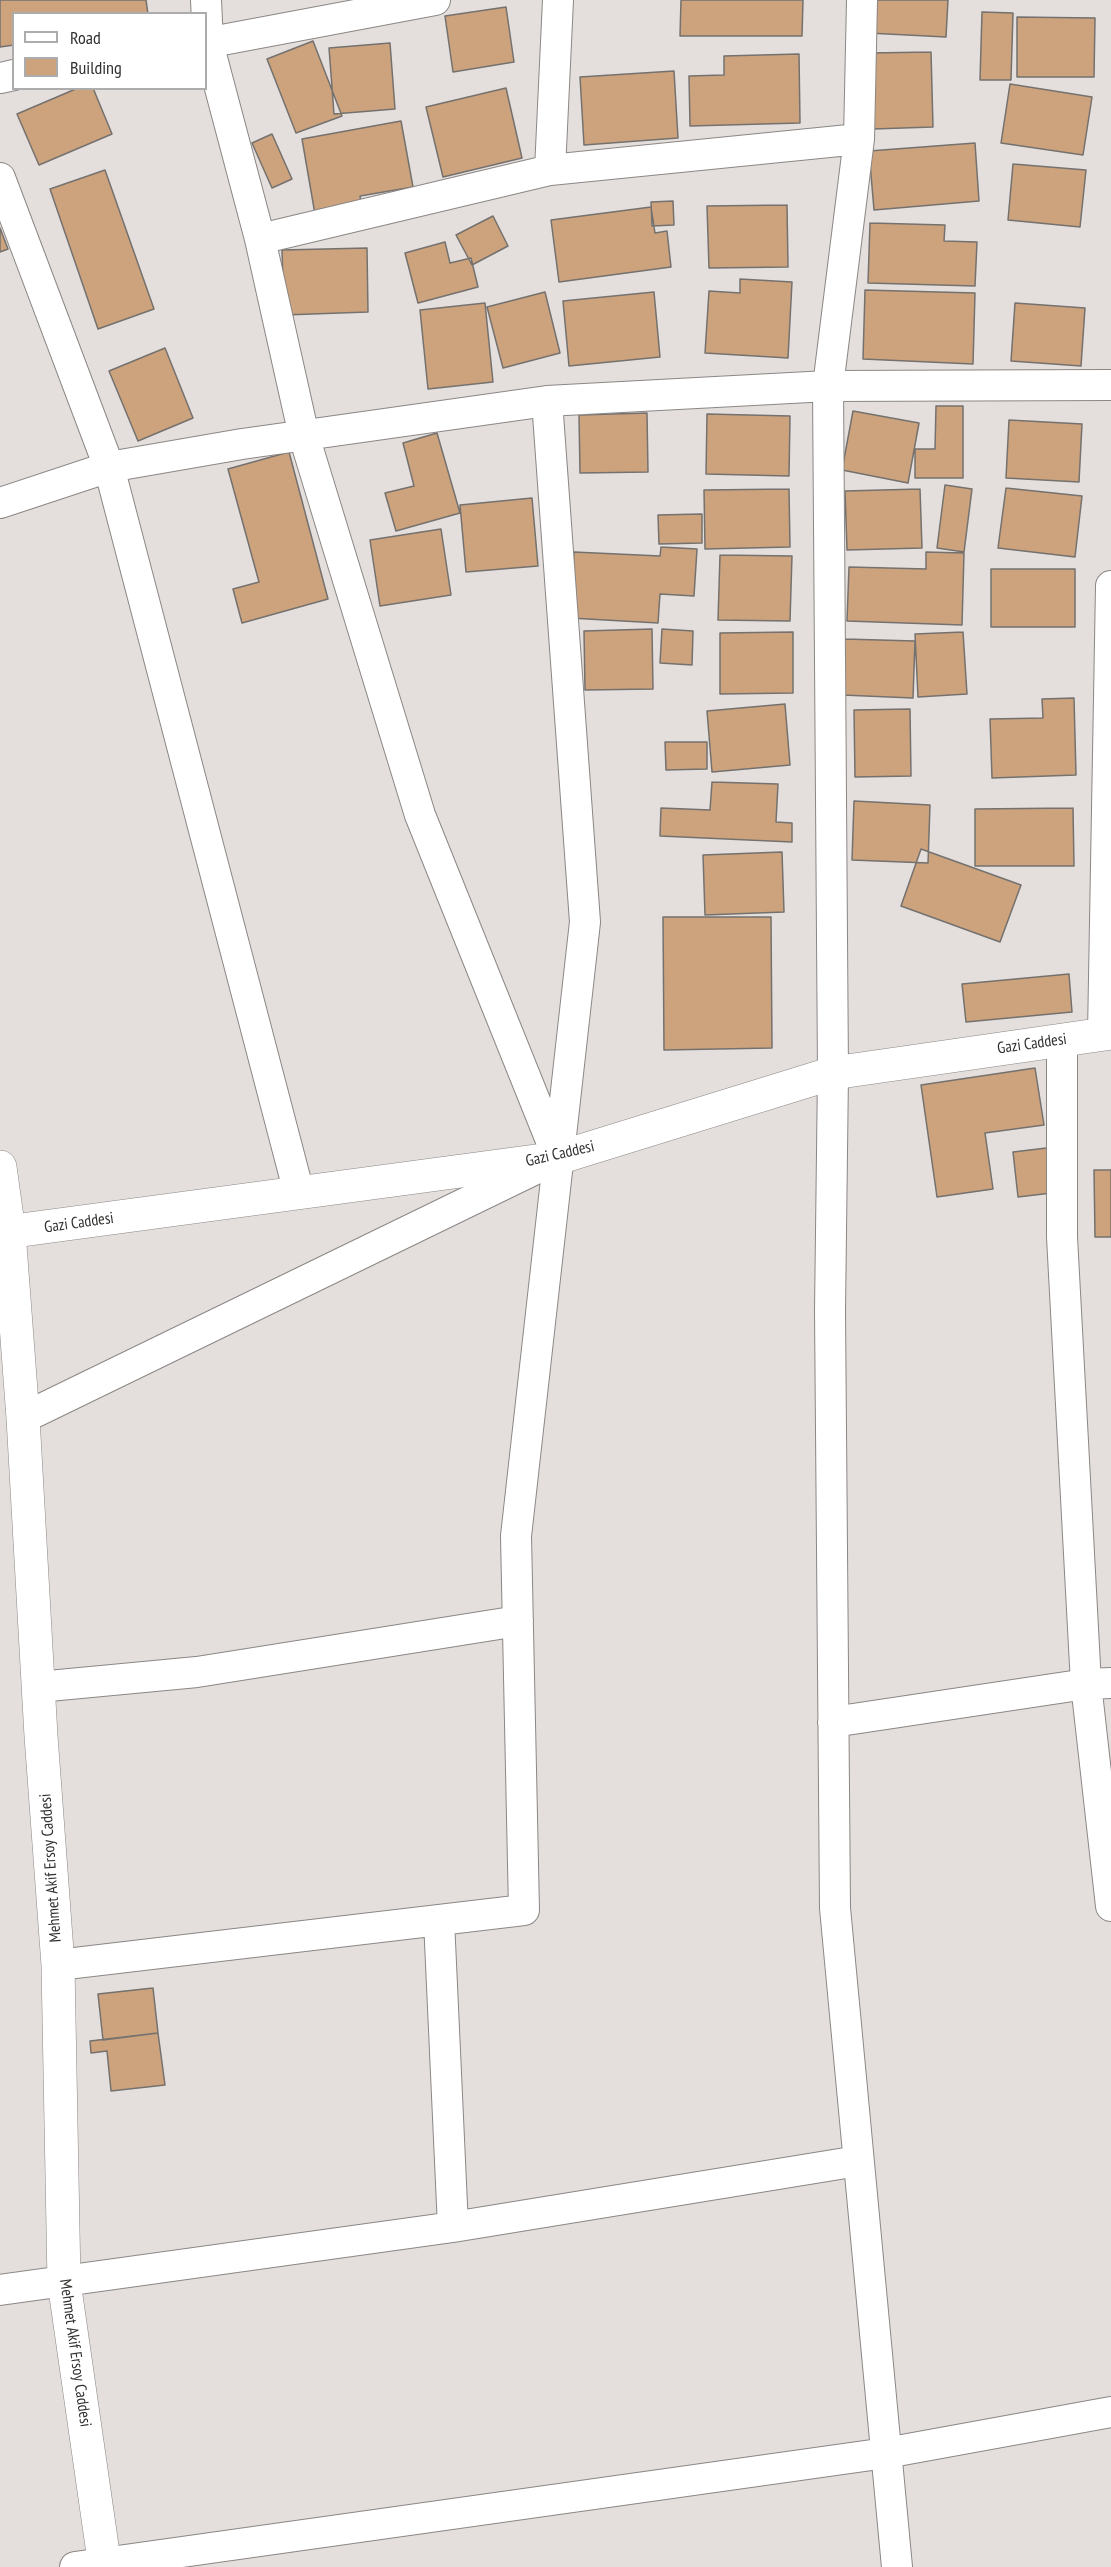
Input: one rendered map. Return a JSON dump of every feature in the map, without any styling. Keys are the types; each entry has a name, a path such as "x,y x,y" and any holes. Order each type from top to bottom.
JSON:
{"street":[{"path":"435,0 207,43 260,239 304,436 420,816 558,1158"},
{"path":"550,170 558,0"},
{"path":"862,0 859,139 828,386 833,1073 830,1311 834,1908 897,2567"},
{"path":"260,239 550,170 859,139"},
{"path":"0,178 109,467 299,1193"},
{"path":"0,503 109,467 547,401 828,386 1111,385"},
{"path":"58,1965 524,1910 516,1536 585,922 547,401"},
{"path":"1107,1034 1111,586"},
{"name":"Gazi Caddesi","path":"4,1233 558,1158 833,1073 1107,1034"},
{"path":"1062,1040 1062,1237 1099,1684 1111,1906"},
{"path":"23,1418 558,1158"},
{"name":"Mehmet Akif Ersoy Caddesi","path":"0,1167 4,1233 23,1418 38,1687 58,1965 64,2282 95,2565"},
{"path":"38,1687 197,1672 518,1622"},
{"path":"833,1722 1099,1684"},
{"path":"440,1920 453,2227"},
{"path":"0,2290 453,2227 858,2161"},
{"path":"95,2565 886,2453 1111,2412"}],"building":[{"path":"0,0 146,0 148,12 12,12 12,45 0,47"},
{"path":"681,0 803,0 802,36 680,36"},
{"path":"870,0 948,0 946,37 868,33"},
{"path":"506,7 514,62 453,72 445,16"},
{"path":"982,12 1013,13 1011,80 980,80"},
{"path":"1017,17 1095,18 1094,77 1017,77"},
{"path":"313,41 342,116 296,133 267,59"},
{"path":"390,43 395,109 334,114 329,48"},
{"path":"931,52 933,127 873,129 871,53"},
{"path":"799,54 800,123 690,126 689,76 724,75 724,56"},
{"path":"674,71 678,138 584,145 580,77"},
{"path":"1010,84 1092,97 1083,155 1001,143"},
{"path":"506,88 522,158 443,177 426,107"},
{"path":"73,90 94,90 112,134 39,165 17,114"},
{"path":"401,121 413,187 360,196 363,212 316,220 302,139"},
{"path":"272,134 292,179 272,188 252,143"},
{"path":"975,143 979,201 874,210 869,151"},
{"path":"1013,164 1086,170 1080,227 1008,220"},
{"path":"105,170 154,309 98,329 50,189"},
{"path":"673,201 674,225 652,226 651,202"},
{"path":"787,205 788,267 709,268 707,206"},
{"path":"651,207 655,233 667,231 671,267 559,282 551,220"},
{"path":"493,216 508,246 472,265 456,235"},
{"path":"870,223 945,225 944,241 977,242 975,286 868,283"},
{"path":"0,228 8,249 0,252"},
{"path":"445,242 450,263 471,258 478,287 418,303 405,253"},
{"path":"367,248 368,312 284,315 282,250"},
{"path":"740,279 792,282 788,358 705,353 709,291 740,293"},
{"path":"865,290 975,293 973,364 863,359"},
{"path":"545,292 560,353 503,368 487,307"},
{"path":"654,292 660,357 569,366 563,301"},
{"path":"485,303 493,382 428,389 420,310"},
{"path":"1015,303 1085,308 1081,366 1011,361"},
{"path":"165,348 193,418 138,441 109,371"},
{"path":"936,406 963,406 963,478 915,478 915,449 935,449"},
{"path":"853,411 919,423 908,483 842,470"},
{"path":"647,413 648,472 580,473 579,415"},
{"path":"707,414 790,416 789,476 706,474"},
{"path":"1009,420 1082,424 1079,482 1006,478"},
{"path":"437,433 460,513 396,531 385,493 414,486 403,443"},
{"path":"289,452 328,599 242,623 233,589 259,582 228,469"},
{"path":"945,485 972,489 964,552 937,548"},
{"path":"1006,488 1082,496 1075,557 998,548"},
{"path":"789,489 790,547 705,549 704,490"},
{"path":"920,489 922,548 847,550 845,491"},
{"path":"532,498 538,566 466,572 460,505"},
{"path":"702,514 702,543 659,544 658,515"},
{"path":"441,529 451,595 380,606 370,540"},
{"path":"661,547 697,549 694,596 660,594 658,623 570,618 574,552 660,556"},
{"path":"926,552 964,553 962,625 847,621 849,567 926,569"},
{"path":"720,555 792,556 790,621 718,620"},
{"path":"991,569 1075,569 1075,627 991,627"},
{"path":"652,629 653,689 585,690 584,631"},
{"path":"662,629 693,631 692,665 660,663"},
{"path":"793,632 793,693 720,694 720,633"},
{"path":"963,632 967,694 918,697 915,634"},
{"path":"844,639 915,641 913,698 842,695"},
{"path":"1074,698 1076,775 992,778 990,719 1043,718 1042,699"},
{"path":"785,704 790,765 712,772 707,711"},
{"path":"910,709 911,776 855,777 854,710"},
{"path":"665,742 707,742 707,769 666,770"},
{"path":"712,782 778,784 776,822 792,823 792,842 660,836 661,808 710,810"},
{"path":"854,801 930,805 928,863 852,860"},
{"path":"1073,808 1074,866 975,866 975,809"},
{"path":"921,849 1021,885 1000,942 901,906"},
{"path":"782,852 784,912 705,915 703,855"},
{"path":"663,917 771,917 772,1048 664,1050"},
{"path":"1069,974 1072,1012 966,1022 962,984"},
{"path":"1035,1068 1044,1125 985,1133 993,1189 937,1197 921,1085"},
{"path":"1055,1147 1060,1192 1018,1197 1013,1152"},
{"path":"1094,1170 1111,1170 1111,1237 1095,1237"},
{"path":"153,1988 158,2033 103,2040 98,1994"},
{"path":"158,2033 165,2085 111,2091 107,2051 91,2053 90,2041"}]}
